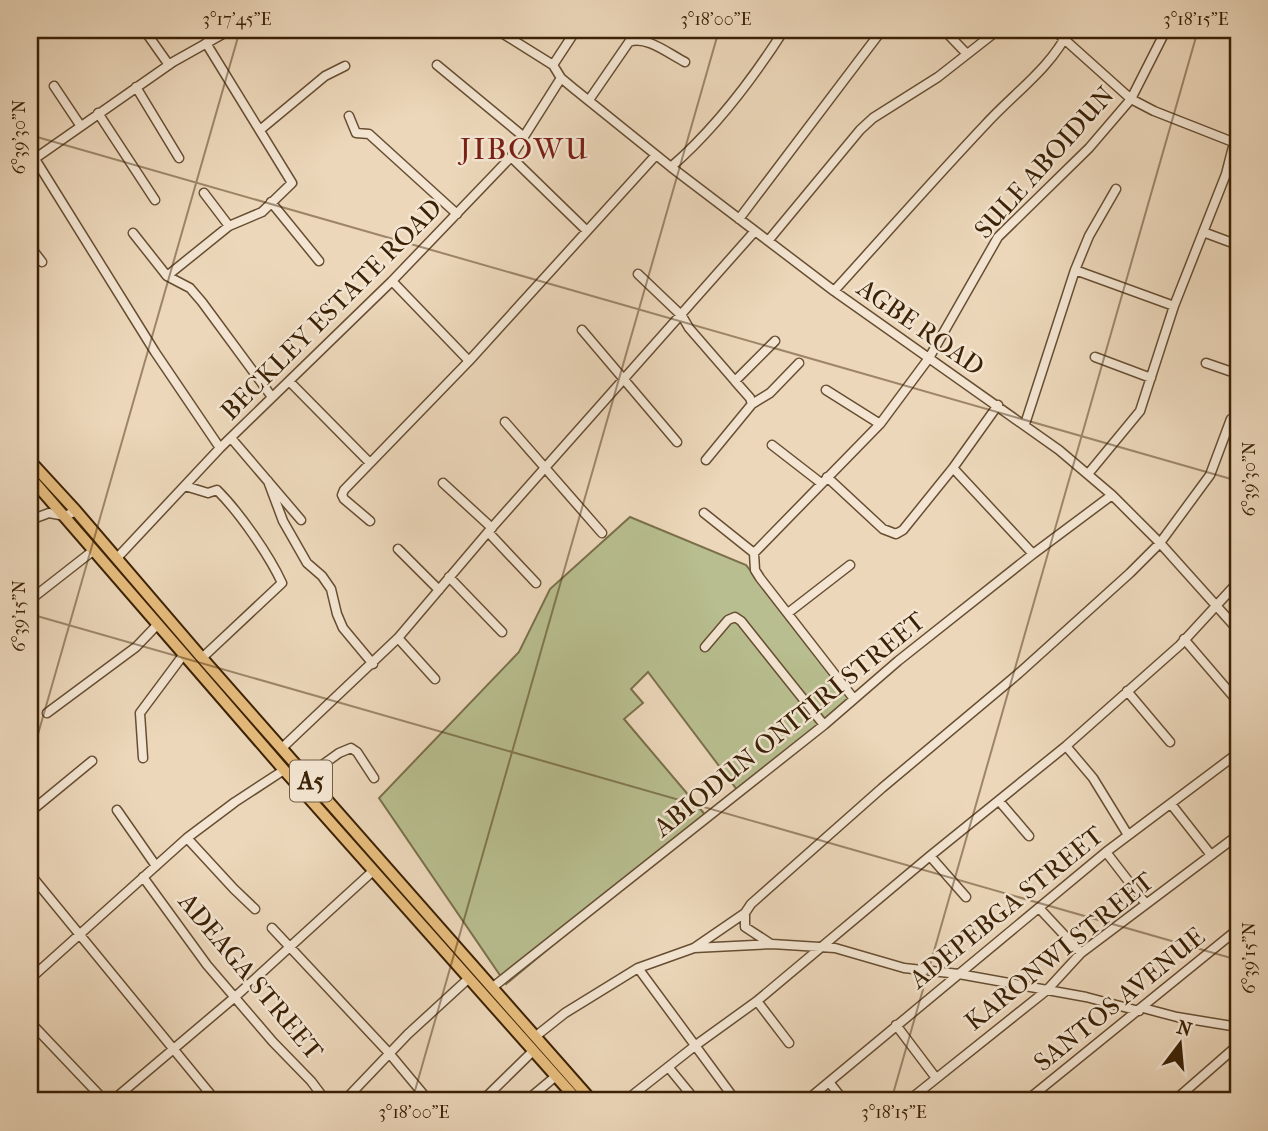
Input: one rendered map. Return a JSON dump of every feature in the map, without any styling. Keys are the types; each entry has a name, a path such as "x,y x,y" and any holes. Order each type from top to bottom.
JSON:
{"highway":[{"name":"A5","path":"30,461 592,1101"},
{"name":"A5","path":"30,477 284,770 578,1101"}],"street":[{"path":"30,35 43,30"},
{"path":"220,448 32,160 169,65 230,30"},
{"path":"497,30 553,65 561,78"},
{"path":"553,65 576,30"},
{"path":"671,167 702,140 784,30"},
{"path":"739,219 882,30"},
{"path":"944,30 966,53"},
{"path":"768,240 873,118 938,77 998,30"},
{"path":"1054,30 1131,99 1154,111 1237,143"},
{"path":"834,292 988,122 1035,77 1065,40 1069,30"},
{"name":"SULE ABOIDUN","path":"754,554 880,424 929,358 998,236 1089,148 1131,99 1166,30"},
{"path":"145,31 169,65"},
{"path":"589,100 628,42 633,40 646,41 685,62"},
{"path":"167,276 229,226 262,212 292,183 206,43"},
{"path":"437,65 524,137"},
{"path":"260,130 325,76 345,66"},
{"name":"AGBE ROAD","path":"561,78 671,167 834,292 1025,424 1088,474 1182,565 1238,630"},
{"name":"BECKLEY ESTATE ROAD","path":"117,558 220,448 393,281 511,157 561,78"},
{"path":"54,86 80,125"},
{"path":"136,87 179,158"},
{"path":"97,113 155,200"},
{"path":"349,116 356,132 369,134 457,214"},
{"path":"1088,474 1136,417 1174,306 1237,143 1238,127"},
{"path":"370,521 342,495 470,361 656,155"},
{"path":"511,157 587,231"},
{"path":"1025,424 1075,270 1089,236 1116,189"},
{"path":"204,193 229,226"},
{"path":"271,202 319,261"},
{"path":"282,748 398,638 755,231"},
{"path":"30,232 33,238 32,249 42,262"},
{"path":"1203,232 1238,245"},
{"path":"133,233 167,276 190,288 202,302 272,397"},
{"path":"1075,270 1174,306"},
{"path":"638,274 682,316 689,328 750,398 752,404"},
{"path":"393,281 470,361"},
{"path":"583,330 677,442"},
{"path":"735,381 775,341"},
{"path":"1095,357 1151,378"},
{"path":"706,460 752,404 766,397 799,363"},
{"path":"1206,363 1238,374"},
{"path":"289,382 370,463"},
{"path":"826,390 880,424"},
{"path":"772,445 824,480 883,529 896,534 903,530 953,468 998,405"},
{"path":"536,1036 565,1013 638,968 694,948 745,913 751,904 882,788 1077,623 1160,543 1210,475 1231,419"},
{"path":"505,422 602,533"},
{"path":"231,438 301,520"},
{"path":"953,468 1033,554"},
{"path":"268,481 283,521 307,563 322,576 331,589 343,628 373,664"},
{"path":"443,483 490,530 536,583"},
{"path":"185,486 208,493 217,490 226,499 264,551 282,583 202,658"},
{"name":"ABIODUN ONITIRI STREET","path":"493,987 824,725 1033,554 1112,495"},
{"path":"30,520 49,513 65,516 76,511"},
{"path":"704,513 754,554 755,569 854,699"},
{"path":"397,549 439,590"},
{"path":"30,600 94,550"},
{"path":"788,613 850,565"},
{"path":"449,577 502,632"},
{"path":"625,1101 757,1001 930,856 1000,802 1157,666 1238,582"},
{"path":"705,646 728,620 735,617 824,725"},
{"path":"47,713 129,653 158,624"},
{"path":"398,638 435,679"},
{"path":"1184,639 1238,702"},
{"path":"143,758 140,713 184,654"},
{"path":"1127,691 1170,742"},
{"path":"1066,746 1093,778 1128,835"},
{"path":"307,776 351,748 374,778"},
{"name":"ADEPEBGA STREET","path":"806,1101 1106,852 1238,754"},
{"path":"30,812 92,761"},
{"path":"30,979 187,838 284,770"},
{"path":"1000,802 1029,836"},
{"path":"1171,804 1211,855"},
{"path":"117,810 156,866"},
{"name":"KARONWI STREET","path":"908,1101 1046,990 1081,953 1238,835"},
{"path":"187,838 255,909"},
{"path":"1106,852 1146,904"},
{"path":"930,856 966,897"},
{"path":"113,1101 235,997 373,871"},
{"path":"30,874 216,1101"},
{"name":"ADEAGA STREET","path":"144,877 207,965 326,1101"},
{"path":"1039,908 1081,953"},
{"path":"745,913 745,927 772,944"},
{"path":"272,928 389,1053 429,1101"},
{"name":"SANTOS AVENUE","path":"1026,1101 1238,929"},
{"path":"694,948 772,944 835,948 904,968 959,974 1238,1027"},
{"path":"638,968 736,1101"},
{"path":"344,1101 389,1053 468,979"},
{"path":"757,1001 789,1043"},
{"path":"30,1022 105,1101"},
{"path":"896,1025 936,1078"},
{"path":"1174,1101 1238,1045"},
{"path":"482,1101 533,1051"},
{"path":"668,1068 696,1101"},
{"path":"526,1101 556,1076"},
{"path":"829,1082 844,1101"}],"green space":[{"path":"630,517 746,565 853,697 738,791 648,672 631,689 643,703 624,719 707,817 506,984 379,798 519,652 550,589"}],"district":[{"name":"JIBOWU","path":"525,149"}]}
